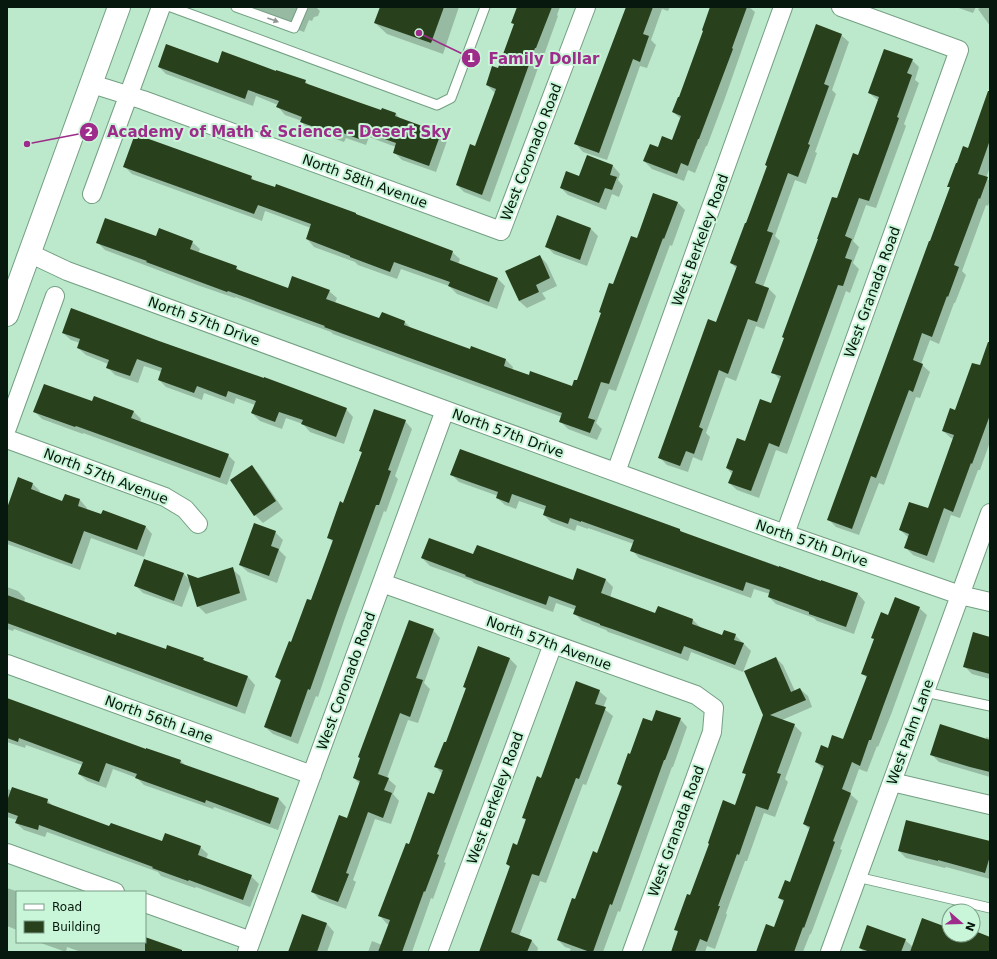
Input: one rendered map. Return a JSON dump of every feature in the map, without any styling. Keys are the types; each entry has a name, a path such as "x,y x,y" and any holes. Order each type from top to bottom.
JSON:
{"main road":[{"path":"7,315 119,7"}],"street":[{"path":"92,194 161,7"},
{"name":"West Coronado Road","path":"502,230 586,7"},
{"name":"West Berkeley Road","path":"616,472 783,7"},
{"name":"West Granada Road","path":"785,534 959,50 840,7"},
{"name":"North 58th Avenue","path":"92,84 151,103 502,230"},
{"name":"North 57th Drive","path":"30,253 67,271 785,534 960,595 990,602"},
{"path":"7,428 55,296"},
{"name":"West Coronado Road","path":"249,947 445,410"},
{"name":"North 57th Avenue","path":"7,439 166,497 185,509 198,524"},
{"name":"West Palm Lane","path":"830,952 990,513"},
{"name":"North 57th Avenue","path":"382,583 696,695 714,708"},
{"name":"West Berkeley Road","path":"438,952 552,644"},
{"name":"North 56th Lane","path":"7,664 312,775"},
{"name":"West Granada Road","path":"632,952 712,732 714,708"},
{"path":"892,782 990,805"},
{"path":"7,853 112,891"},
{"path":"146,903 249,947"}],"lane":[{"path":"171,7 437,105 451,98 485,7"},
{"path":"236,7 294,28 303,7"},
{"path":"925,692 990,706"},
{"path":"857,877 990,908"}],"building":[{"path":"380,7 444,7 431,43 374,23"},
{"path":"517,7 552,7 535,48 482,195 456,185 470,144 475,146 496,89 486,85 492,66 498,68 514,24 511,23"},
{"path":"626,7 653,7 643,34 649,36 640,62 633,59 599,153 574,144"},
{"path":"710,7 747,7 732,48 733,49 688,166 681,163 677,174 643,161 650,144 658,147 662,136 672,140 681,116 672,112 703,31 702,30"},
{"path":"816,24 842,34 824,84 829,86 798,177 788,173 767,231 773,233 755,283 769,288 757,322 748,319 728,374 719,370 699,427 703,429 694,454 686,451 680,466 658,458 708,319 716,322 737,266 730,263 767,166 765,165"},
{"path":"166,44 218,63 222,51 276,71 306,80 305,83 358,102 381,110 382,108 396,113 395,116 441,133 429,166 393,153 396,143 362,131 359,139 338,131 337,135 300,122 302,117 276,107 279,101 248,90 245,99 158,67"},
{"path":"884,49 913,59 907,73 912,75 897,117 899,118 869,201 859,198 845,236 852,239 845,258 852,260 843,286 838,285 779,447 769,443 751,491 728,483 733,471 726,468 737,438 745,441 760,399 771,403 781,376 771,373 784,338 782,337 832,197 837,198 853,153 858,155 879,97 868,93"},
{"path":"988,91 990,91 990,140 978,174 988,177 954,265 959,267 932,337 922,333 913,360 923,364 913,392 909,390 876,478 871,476 852,529 827,520 950,187 947,187 956,163 963,146 968,148"},
{"path":"135,134 252,176 251,179 275,187 276,184 453,251 450,260 498,278 489,302 448,286 450,282 394,262 390,272 306,239 311,224 258,205 254,214 123,167"},
{"path":"587,155 613,165 610,175 617,177 612,190 605,188 599,203 560,188 566,171 579,176"},
{"path":"653,193 678,202 664,239 663,238 609,384 601,382 588,418 595,420 590,433 559,422 562,413 96,243 105,218 156,236 159,228 193,241 190,249 237,266 236,269 288,288 292,276 330,290 326,299 379,318 382,312 405,321 404,325 470,349 471,346 506,359 504,366 529,375 530,371 572,386 574,380 577,380 601,313 599,312 609,283 613,284 631,236 637,238"},
{"path":"557,215 591,228 580,260 545,247"},
{"path":"540,255 550,278 536,285 539,292 519,301 505,271"},
{"path":"71,308 347,408 336,437 301,424 303,420 279,412 275,422 251,413 256,401 228,391 226,397 197,386 194,393 158,380 162,368 137,359 130,376 106,368 109,360 77,348 80,339 62,333"},
{"path":"988,342 990,342 990,415 953,512 944,508 927,556 904,548 909,534 899,530 909,502 928,508 954,435 942,431 950,408 955,410 972,363 980,365"},
{"path":"44,384 92,401 94,396 134,411 131,418 229,454 220,478 33,412"},
{"path":"374,409 406,420 388,470 391,471 379,505 376,505 310,690 308,689 291,737 264,727 281,680 275,677 289,641 291,642 307,599 311,600 333,540 327,538 340,501 343,503 362,452 359,451"},
{"path":"460,449 680,529 680,531 779,567 858,593 846,627 768,597 770,590 746,582 743,591 630,551 634,540 581,521 570,518 568,524 543,515 546,506 512,494 509,503 496,498 498,492 450,475"},
{"path":"252,465 276,501 254,516 230,480"},
{"path":"18,477 33,483 31,489 62,501 65,494 80,499 78,506 101,514 103,510 146,526 137,550 84,531 72,564 7,540 7,508"},
{"path":"254,523 276,531 271,546 279,549 269,576 239,565"},
{"path":"429,538 473,554 477,545 573,580 577,568 606,579 601,593 655,613 658,606 693,619 692,624 722,635 724,630 736,634 734,640 744,643 735,665 684,646 681,654 573,614 576,606 549,596 546,605 465,576 466,575 421,558"},
{"path":"144,559 184,573 174,601 134,586"},
{"path":"233,567 240,593 197,607 187,574 198,578"},
{"path":"7,595 116,635 117,632 166,649 167,645 248,676 237,707 7,623"},
{"path":"895,597 920,607 860,766 852,762 842,789 851,793 833,841 835,842 804,928 803,927 794,952 756,952 766,924 774,927 784,900 778,898 785,880 790,882 810,827 803,824 824,766 815,762 821,745 828,748 832,735 843,739 867,676 861,674 874,639 871,638 881,612 888,615"},
{"path":"409,620 434,629 416,678 423,680 410,717 400,713 378,774 389,778 384,790 392,793 383,818 368,812 346,873 349,874 338,902 311,892 339,815 347,818 360,781 353,778 360,758 358,757"},
{"path":"973,632 990,637 990,674 963,667"},
{"path":"478,646 510,658 437,854 439,855 402,952 378,952 390,920 378,916 406,843 409,844 428,792 434,794 443,770 434,767 444,742 446,742 466,688 463,687"},
{"path":"776,657 791,692 800,688 806,700 770,715 795,724 777,773 781,774 768,810 756,806 739,855 737,854 718,906 720,906 707,942 700,939 695,952 671,952 678,931 674,930 687,894 690,895 709,844 708,843 723,800 735,805 746,774 742,773 763,715 744,671"},
{"path":"576,681 600,690 595,704 606,707 579,779 576,778 539,876 532,874 511,932 532,940 527,952 479,952 510,866 506,864 513,843 517,845 526,819 522,818 537,776 541,778"},
{"path":"7,698 146,749 181,760 180,763 279,798 270,824 206,800 205,803 135,778 137,774 106,763 99,782 78,774 83,762 19,738 18,742 7,738"},
{"path":"656,710 681,718 664,760 612,905 610,904 593,952 590,952 557,940 572,898 575,899 593,851 597,853 622,786 617,784 643,718 652,721"},
{"path":"940,724 990,740 990,772 930,755"},
{"path":"12,787 48,799 47,803 109,826 111,823 162,841 165,833 201,846 198,855 252,875 243,900 152,868 153,867 39,825 38,830 15,823 18,816 7,812 7,801"},
{"path":"906,820 990,841 990,856 985,873 898,851"},
{"path":"302,914 327,923 317,952 288,952"},
{"path":"922,918 941,925 941,943 981,943 981,933 990,937 990,952 910,952"},
{"path":"867,925 906,939 901,952 870,952 859,948"},
{"path":"146,937 182,950 182,952 145,952"}],"place":[{"name":"Family Dollar","path":"419,33"},
{"name":"Academy of Math & Science - Desert Sky","path":"27,144"}]}
